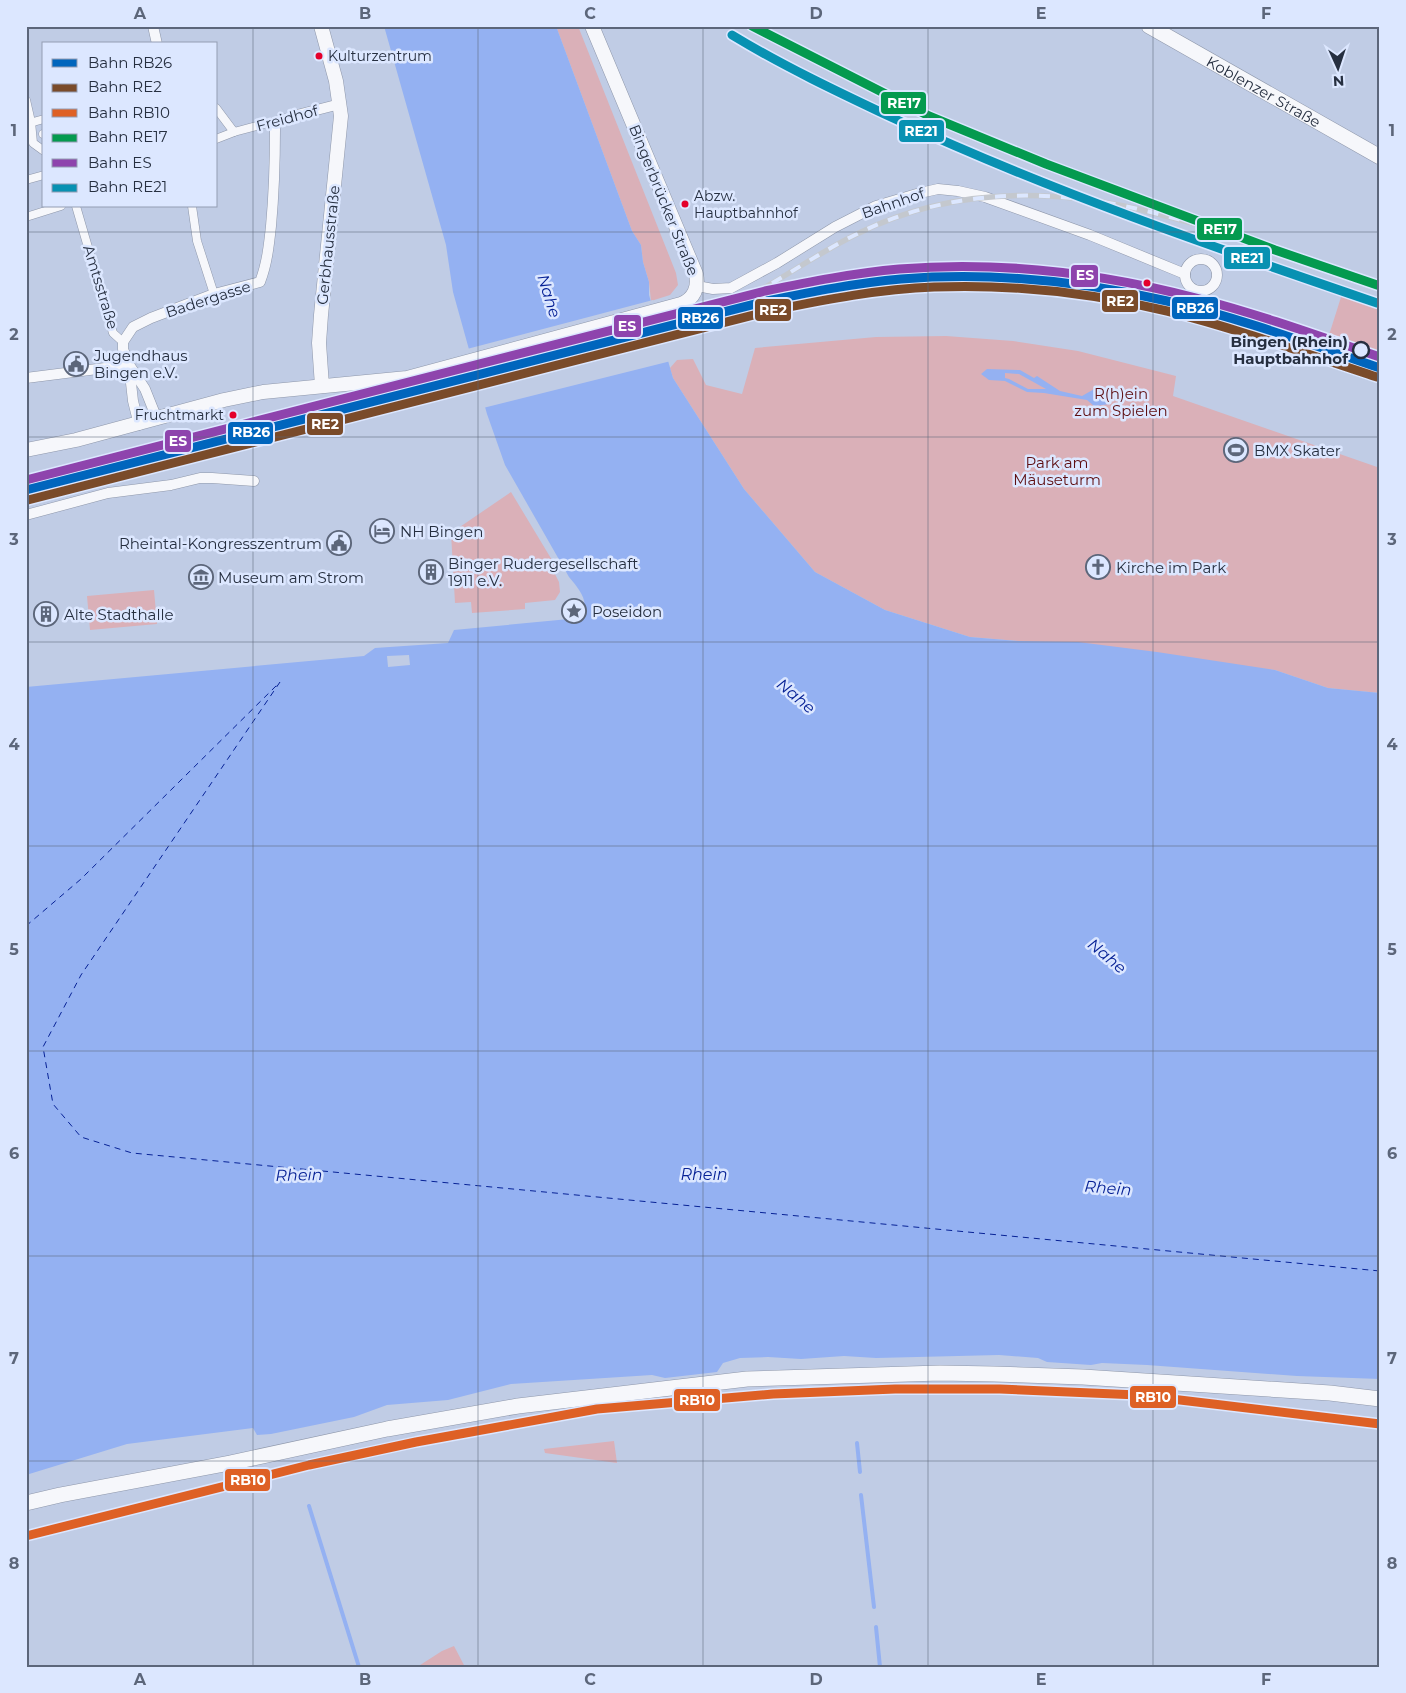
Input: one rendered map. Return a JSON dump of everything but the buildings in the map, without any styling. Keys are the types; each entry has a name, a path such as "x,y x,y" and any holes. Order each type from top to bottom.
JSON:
{"main road":[{"name":"Gerbhausstraße","path":"321,26 336,78 341,116 321,315 322,386"},
{"name":"Bingerbrücker Straße","path":"322,386 380,382 406,378 664,309 688,301 693,296 697,286 696,274 592,26"},
{"name":"Koblenzer Straße","path":"1149,26 1380,157"},
{"path":"26,450 70,442 139,425 224,400 263,392 322,386"},
{"path":"26,1503 60,1494 230,1463 387,1429 518,1406 747,1379 940,1373 994,1374 1113,1379 1330,1393 1380,1399"}],"street":[{"path":"153,26 157,42"},
{"path":"26,100 33,144 42,150"},
{"name":"Freidhof","path":"218,138 234,132 275,125 297,115 340,104"},
{"path":"218,111 234,132"},
{"path":"29,123 42,120"},
{"name":"Badergasse","path":"123,342 133,327 151,318 214,294 260,282 268,253 275,181 275,125"},
{"path":"26,180 42,176"},
{"name":"Bahnhof","path":"697,286 717,290 731,288 777,263 835,227 876,206 920,192 938,189 985,197 1090,235 1185,274"},
{"path":"26,217 55,208"},
{"name":"Amtsstraße","path":"77,208 113,333 123,342 123,349 129,365 133,401 139,425"},
{"path":"192,208 197,242 214,294"},
{"path":"26,378 129,365"},
{"name":"Amtsstraße","path":"129,365 146,389 157,419"},
{"path":"26,514 108,493 171,485 200,478 254,481"}],"green space":[{"path":"556,26 578,26 676,273 678,285 670,295 651,301 641,245 632,231"},
{"path":"1342,294 1380,306 1380,341 1377,351 1329,335"},
{"name":"Park am Mäuseturm","path":"946,336 1013,341 1078,351 1176,376 1173,396 1380,468 1380,693 1328,688 1275,670 970,637 885,610 815,572 744,489 673,378 670,368 677,360 693,359 706,385 742,394 755,348 876,337"},
{"path":"511,492 558,570 554,572 559,582 560,592 555,600 525,603 525,609 472,613 471,602 455,603 451,533"},
{"path":"154,590 157,624 90,630 87,596"},
{"path":"614,1441 617,1463 545,1453 544,1449"},
{"path":"454,1646 465,1667 417,1667 442,1651"}],"water":[{"path":"384,26 556,26 632,231 641,245 643,262 649,282 649,295 673,378 744,489 815,572 885,610 970,637 1018,641 1078,642 1157,652 1275,670 1328,688 1380,693 1380,1379 1297,1376 1147,1365 1102,1363 1091,1365 1047,1362 1038,1358 999,1355 876,1358 844,1356 801,1359 740,1358 723,1363 717,1372 665,1378 652,1375 511,1384 448,1400 387,1405 354,1417 271,1434 257,1435 253,1428 127,1444 26,1475 26,687 364,656 375,648 448,643 454,630 569,619 578,615 584,606 582,594 569,577 505,465 487,414 453,292 446,245"},
{"path":"987,369 1020,370 1034,378 1037,376 1060,391 1082,396 1096,388 1110,404 1094,406 1087,400 1027,392 1005,381 989,380 981,374","holes":["1005,373 1019,374 1046,389 1028,389 1005,378"]}],"pier":[{"path":"653,300 659,319 472,368 467,349"},
{"path":"660,323 671,361 483,408 472,370"},
{"path":"409,655 410,665 388,667 387,656"}],"waterway":[{"path":"857,1443 860,1472"},
{"path":"861,1495 874,1607"},
{"path":"309,1506 359,1667"},
{"path":"876,1627 880,1667"}],"ferry route":[{"path":"280,682 81,975 43,1047 53,1104 81,1137 132,1153 1380,1271"},
{"path":"26,926 81,879 278,684"}],"railway":[{"path":"671,326 717,310 751,295 845,240 884,222 912,212 970,199 999,196 1029,196 1089,200 1142,210 1229,233"}],"rail line":[{"name":"RE17","path":"752,26 929,116 1046,164 1275,250 1380,286"},
{"name":"RE21","path":"732,35 791,68 893,118 1012,170 1132,217 1377,303"},
{"name":"ES","path":"26,480 765,291 848,275 899,269 936,267 1011,268 1049,271 1123,282 1160,289 1242,311 1380,357"},
{"name":"RB26","path":"26,490 767,301 850,285 901,279 968,277 1035,280 1069,283 1135,294 1221,315 1380,368"},
{"name":"RE2","path":"28,500 769,311 892,290 963,286 993,287 1052,291 1110,299 1167,311 1220,326 1377,377"},
{"name":"RB10","path":"26,1536 309,1465 416,1442 597,1409 773,1394 895,1389 1000,1389 1138,1395 1380,1424"}],"place":[{"name":"Kulturzentrum","path":"319,56"},
{"name":"Abzw. Hauptbahnhof","path":"685,204"},
{"name":"Bingen (Rhein) Hauptbahnhof","path":"1361,350"},
{"name":"Jugendhaus Bingen e.V.","path":"76,364"},
{"name":"Fruchtmarkt","path":"233,415"},
{"name":"BMX Skater","path":"1236,450"},
{"name":"NH Bingen","path":"382,531"},
{"name":"Rheintal-Kongresszentrum","path":"339,543"},
{"name":"Kirche im Park","path":"1098,567"},
{"name":"Binger Rudergesellschaft 1911 e.V.","path":"431,572"},
{"name":"Museum am Strom","path":"201,577"},
{"name":"Poseidon","path":"574,611"},
{"name":"Alte Stadthalle","path":"46,614"}],"water label":[{"name":"Nahe","path":"549,296"},
{"name":"Nahe","path":"796,696"},
{"name":"Nahe","path":"1107,956"},
{"name":"Rhein","path":"704,1174"},
{"name":"Rhein","path":"299,1175"},
{"name":"Rhein","path":"1108,1188"}],"park label":[{"name":"R(h)ein zum Spielen","path":"1121,402"}]}
